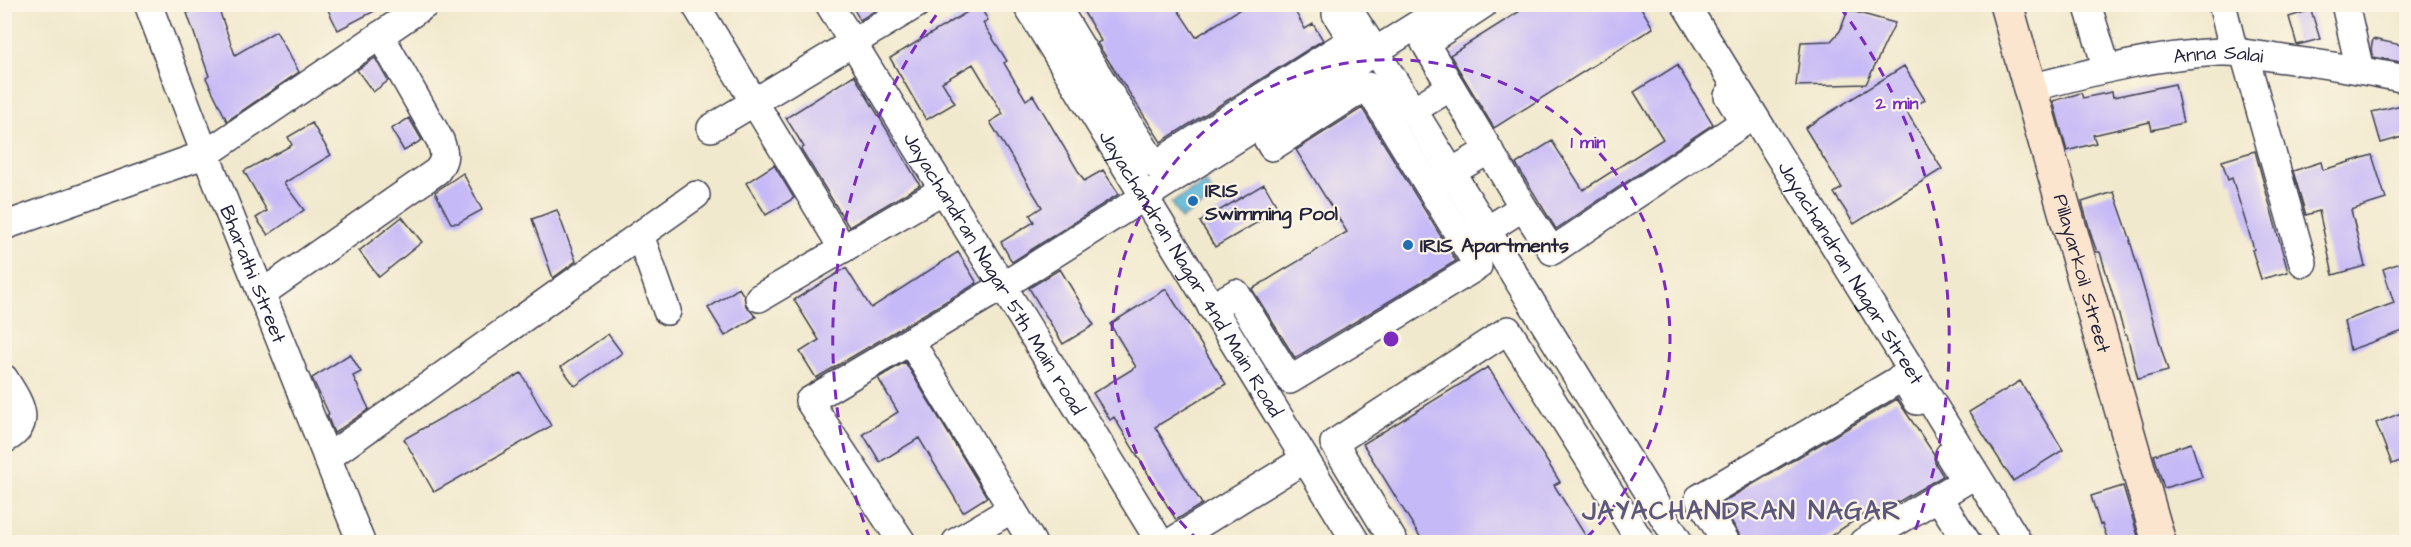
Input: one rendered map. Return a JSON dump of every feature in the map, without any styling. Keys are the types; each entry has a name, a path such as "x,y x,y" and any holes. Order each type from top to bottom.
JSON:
{"street":[{"name":"Bharathi Street","path":"148,4 361,543"},
{"path":"4,226 206,154 426,4"},
{"path":"696,4 843,249"},
{"name":"Jayachandran Nagar 5th Main road","path":"829,4 1160,543"},
{"path":"711,128 917,4"},
{"name":"Jayachandran Nagar 4nd Main Road","path":"1026,4 1083,74 1144,197 1356,543"},
{"path":"1055,4 1083,74 1155,165 1352,40 1330,4"},
{"path":"1345,4 1413,110 1679,543"},
{"path":"902,543 809,401 1002,286 1450,4"},
{"path":"1484,4 1425,43 1522,207 1552,251 1744,122 1672,4"},
{"name":"Jayachandran Nagar Street","path":"1685,4 2018,543"},
{"name":"Pillayarkoil Street","path":"2006,4 2159,543"},
{"path":"2087,4 2107,69"},
{"path":"2222,4 2303,263"},
{"path":"2345,4 2360,70"},
{"path":"261,294 437,171 444,162 445,153 440,140 380,35"},
{"name":"Anna Salai","path":"2030,88 2107,69 2171,57 2239,53 2360,70 2406,79"},
{"path":"1211,307 1236,293 1290,380 1478,266 1367,86 1272,147 1259,125"},
{"path":"1413,110 1451,87"},
{"path":"1450,173 1489,150"},
{"path":"759,298 943,190"},
{"path":"327,458 696,195"},
{"path":"1486,231 1522,207"},
{"path":"640,236 667,311"},
{"path":"1394,543 1334,443 1508,330 1641,543"},
{"path":"911,342 1032,543"},
{"path":"1726,543 1700,498 1903,377 1965,481 1863,543"},
{"path":"4,378 20,404 22,417 17,431 4,440"},
{"path":"1589,460 1616,441"},
{"path":"1171,543 1305,459"},
{"path":"1938,497 1967,543 1993,526 2003,543"},
{"path":"956,543 1012,509"}],"water":[{"name":"IRIS Swimming Pool","path":"1206,182 1215,198 1181,219 1171,203"}],"building":[{"path":"217,4 235,55 276,31 299,72 227,121 206,78 209,76 187,13"},
{"path":"325,4 388,4 338,30"},
{"path":"851,4 886,4 860,20"},
{"path":"1079,4 1174,4 1196,37 1248,4 1291,4 1305,29 1313,24 1323,40 1161,142 1097,43 1101,41"},
{"path":"1531,4 1639,4 1653,28 1494,128 1450,55"},
{"path":"979,5 988,20 983,23 1007,61 1004,63 1026,100 1033,95 1084,181 1103,170 1119,194 1012,262 1001,242 1034,222 1030,215 1042,207 990,122 1003,114 973,64 942,82 955,103 926,120 890,58"},
{"path":"1848,10 1895,23 1866,84 1796,86 1801,42 1831,41 1840,31"},
{"path":"2311,10 2320,39 2297,45 2289,17"},
{"path":"2373,39 2406,46 2406,63 2373,57 2371,49"},
{"path":"375,58 388,81 373,92 357,70"},
{"path":"1677,65 1713,124 1556,229 1516,164 1552,141 1583,190 1663,139 1634,92"},
{"path":"1904,66 1925,100 1906,111 1942,169 1854,224 1834,193 1842,188 1805,128"},
{"path":"854,75 920,185 849,227 801,149 804,147 786,118"},
{"path":"2175,84 2183,123 2152,130 2150,122 2093,135 2096,143 2067,151 2053,101 2081,93 2083,98 2112,92 2113,97"},
{"path":"2406,104 2406,136 2381,143 2372,112"},
{"path":"1362,108 1456,261 1295,358 1252,289 1347,232 1296,150"},
{"path":"409,118 422,140 404,151 391,129"},
{"path":"312,123 331,155 284,183 304,210 268,235 256,218 267,211 244,171 292,145 288,137"},
{"path":"2255,151 2288,272 2261,279 2232,178 2228,180 2222,161"},
{"path":"2372,155 2386,199 2351,210 2365,266 2333,275 2319,211 2306,215 2293,171 2321,162 2323,170"},
{"path":"774,165 794,198 766,215 746,183"},
{"path":"463,173 482,210 458,223 451,223 435,192"},
{"path":"1264,184 1279,210 1215,247 1200,222"},
{"path":"2114,192 2131,241 2168,371 2138,379 2127,335 2125,335 2100,252 2097,252 2092,238 2082,202"},
{"path":"557,210 576,261 553,278 532,219"},
{"path":"402,217 422,242 379,277 359,251"},
{"path":"958,252 977,283 816,378 800,352 819,340 794,300 846,268 871,308"},
{"path":"2406,261 2406,330 2350,350 2344,321 2394,303 2383,269"},
{"path":"1060,269 1094,325 1063,344 1029,288"},
{"path":"739,288 746,306 756,317 725,336 708,308"},
{"path":"1166,289 1226,384 1155,427 1202,504 1176,520 1114,417 1110,420 1093,393 1136,367 1110,324"},
{"path":"608,334 622,353 575,386 561,367"},
{"path":"350,354 361,372 353,376 369,409 334,433 327,415 329,414 312,378"},
{"path":"905,362 987,497 963,512 919,438 880,462 863,434 898,412 878,378"},
{"path":"1488,367 1560,482 1554,485 1590,543 1424,543 1363,444"},
{"path":"521,373 551,426 434,492 404,439"},
{"path":"2020,381 2063,450 2013,481 1969,412"},
{"path":"1897,399 1934,454 1935,463 1943,476 1879,513 1875,507 1820,543 1742,543 1721,503"},
{"path":"2406,411 2406,459 2392,464 2376,423"},
{"path":"2191,443 2202,477 2164,488 2154,455"},
{"path":"2123,486 2140,543 2109,543 2102,524 2100,525 2091,496"}],"place":[{"name":"IRIS Swimming Pool","path":"1193,201"},
{"name":"IRIS Apartments","path":"1408,245"}],"district":[{"name":"JAYACHANDRAN NAGAR","path":"1742,510"}]}
